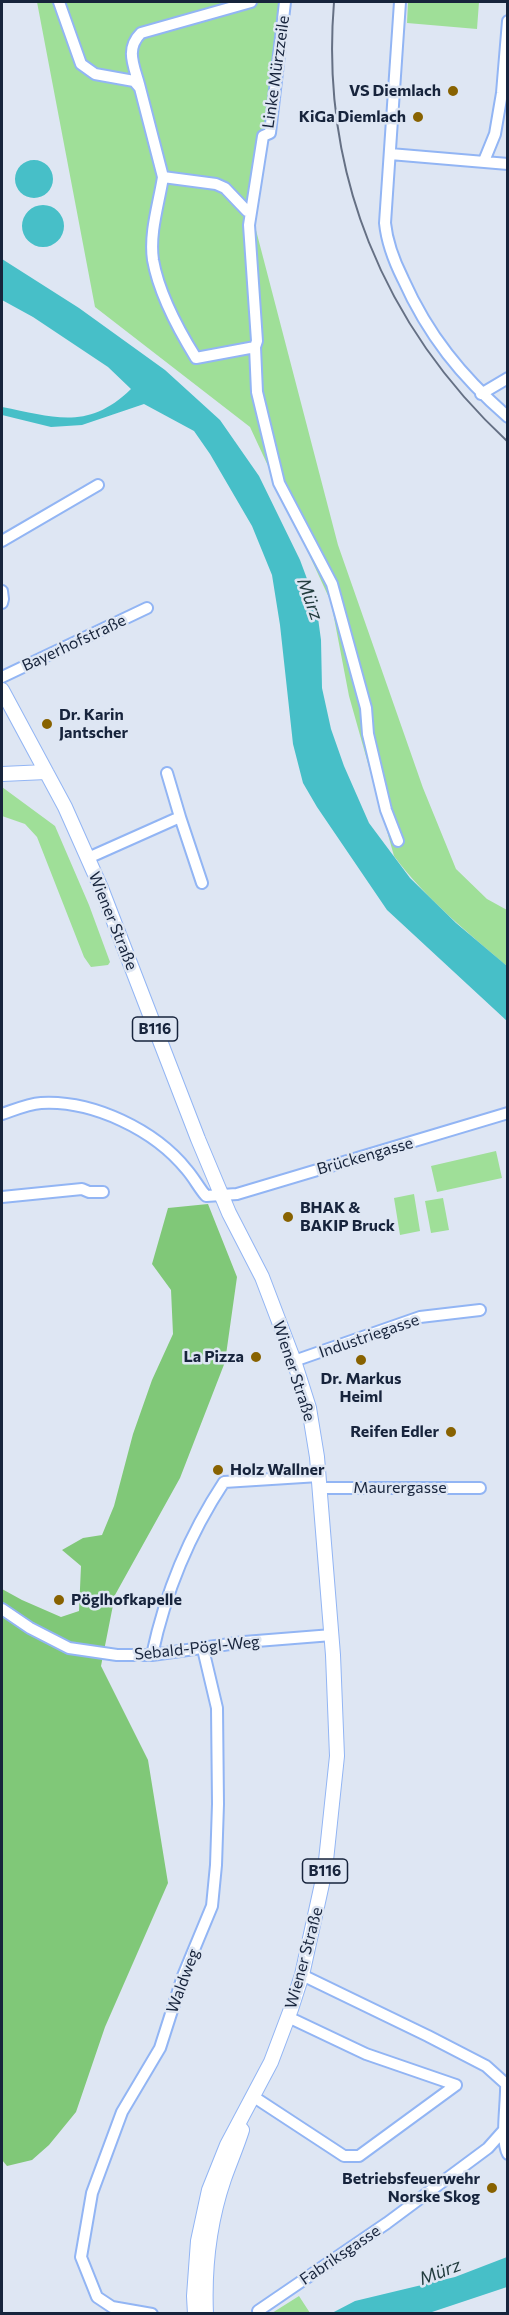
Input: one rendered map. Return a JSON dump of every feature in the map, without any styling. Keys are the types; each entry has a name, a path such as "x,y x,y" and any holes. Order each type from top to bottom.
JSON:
{"main road":[{"name":"Wiener Straße","path":"2,690 65,807 88,858 222,1196 262,1277 309,1408 319,1482 332,1635 337,1756 324,1880 302,1975 288,2017 271,2062 227,2145 209,2190 197,2250 195,2313"},
{"path":"2,774 46,772"},
{"name":"Wiener Straße","path":"206,2313 206,2265 213,2221 224,2179 254,2097"}],"street":[{"path":"59,2 81,64 95,74 134,81 140,88"},
{"path":"251,2 141,33 134,39 131,51 163,177 153,240 153,260 178,328 196,358 255,347"},
{"name":"Linke Mürzzeile","path":"251,211 262,136 270,134 285,2"},
{"path":"400,2 385,223 389,246 408,291 435,338 457,368 507,417"},
{"path":"484,161 495,134 502,93 507,21"},
{"path":"390,154 507,164"},
{"path":"163,177 216,184 225,188 248,211 251,211 249,243 257,340 255,347 257,392 279,483 332,584 366,708 368,734 386,810 398,842"},
{"path":"482,394 507,378"},
{"path":"2,541 98,485"},
{"path":"2,591 2,603"},
{"name":"Bayerhofstraße","path":"2,677 147,608"},
{"path":"167,773 202,884"},
{"path":"88,858 180,817"},
{"path":"2,1114 41,1103 68,1106 123,1119 138,1127 176,1159 206,1196 222,1196"},
{"name":"Brückengasse","path":"222,1196 237,1194 507,1113"},
{"path":"2,1197 82,1189 89,1192 103,1192"},
{"name":"Industriegasse","path":"294,1361 420,1317 480,1310"},
{"name":"Maurergasse","path":"152,1656 158,1624 172,1581 224,1482 319,1482 480,1488"},
{"name":"Sebald-Pögl-Weg","path":"2,1609 30,1628 69,1648 117,1656 152,1656 244,1642 332,1635"},
{"name":"Waldweg","path":"152,2313 112,2307 97,2297 81,2258 92,2193 122,2112 160,2048 183,1976 212,1905 218,1804 217,1708 203,1649"},
{"path":"302,1975 486,2066 506,2084 507,2103 504,2130 507,2154"},
{"path":"254,2097 344,2156 350,2157 359,2156 456,2085 366,2054 288,2017"},
{"name":"Fabriksgasse","path":"258,2311 387,2223 488,2148 504,2130"}],"green space":[{"path":"37,2 284,2 270,133 263,137 251,211 338,545 423,788 456,869 487,899 507,910 507,966 433,901 394,856 349,696 331,602 250,427 95,307"},
{"path":"408,2 479,2 477,29 407,23"},
{"path":"2,787 55,826 89,905 110,962 108,965 91,967 84,957 37,837 25,824 2,816"},
{"path":"496,1151 502,1178 437,1192 431,1166"},
{"path":"414,1194 420,1231 400,1235 394,1198"},
{"path":"443,1198 449,1230 431,1233 425,1201"},
{"path":"208,1204 237,1277 225,1362 180,1478 115,1595 101,1666 148,1760 168,1883 105,2027 76,2112 49,2145 32,2160 7,2166 2,2160 2,1589 61,1617 79,1611 81,1566 62,1550 83,1538 102,1535 114,1506 133,1434 152,1380 173,1334 171,1290 152,1264 168,1208"},
{"path":"299,2296 310,2313 272,2313"}],"water":[{"path":"34,160 41,161 47,166 52,172 52,186 47,192 41,197 34,198 27,197 21,192 16,186 15,179 16,172 21,166 27,161"},
{"path":"43,205 58,211 64,226 58,241 43,247 28,241 22,226 28,211"},
{"path":"2,259 79,308 165,370 220,420 259,476 300,560 316,603 321,640 322,688 331,729 344,766 369,823 410,878 456,923 507,966 507,1021 387,910 303,783 293,744 272,575 252,526 194,431 144,404 82,425 51,427 2,415 2,407 54,417 85,416 100,411 131,389 108,367 33,317 2,300"},
{"name":"Mürz","path":"507,2257 507,2287 429,2313 332,2313 355,2301 455,2277"}],"railway":[{"path":"334,2 332,65 338,126 350,185 369,242 394,297 426,348 464,397 508,442"}],"place":[{"name":"VS Diemlach","path":"453,91"},
{"name":"KiGa Diemlach","path":"418,117"},
{"name":"Dr. Karin Jantscher","path":"47,724"},
{"name":"BHAK & BAKIP Bruck","path":"288,1217"},
{"name":"La Pizza","path":"256,1357"},
{"name":"Dr. Markus Heiml","path":"361,1360"},
{"name":"Reifen Edler","path":"451,1432"},
{"name":"Holz Wallner","path":"218,1470"},
{"name":"Pöglhofkapelle","path":"59,1600"},
{"name":"Betriebsfeuerwehr Norske Skog","path":"492,2188"}]}
